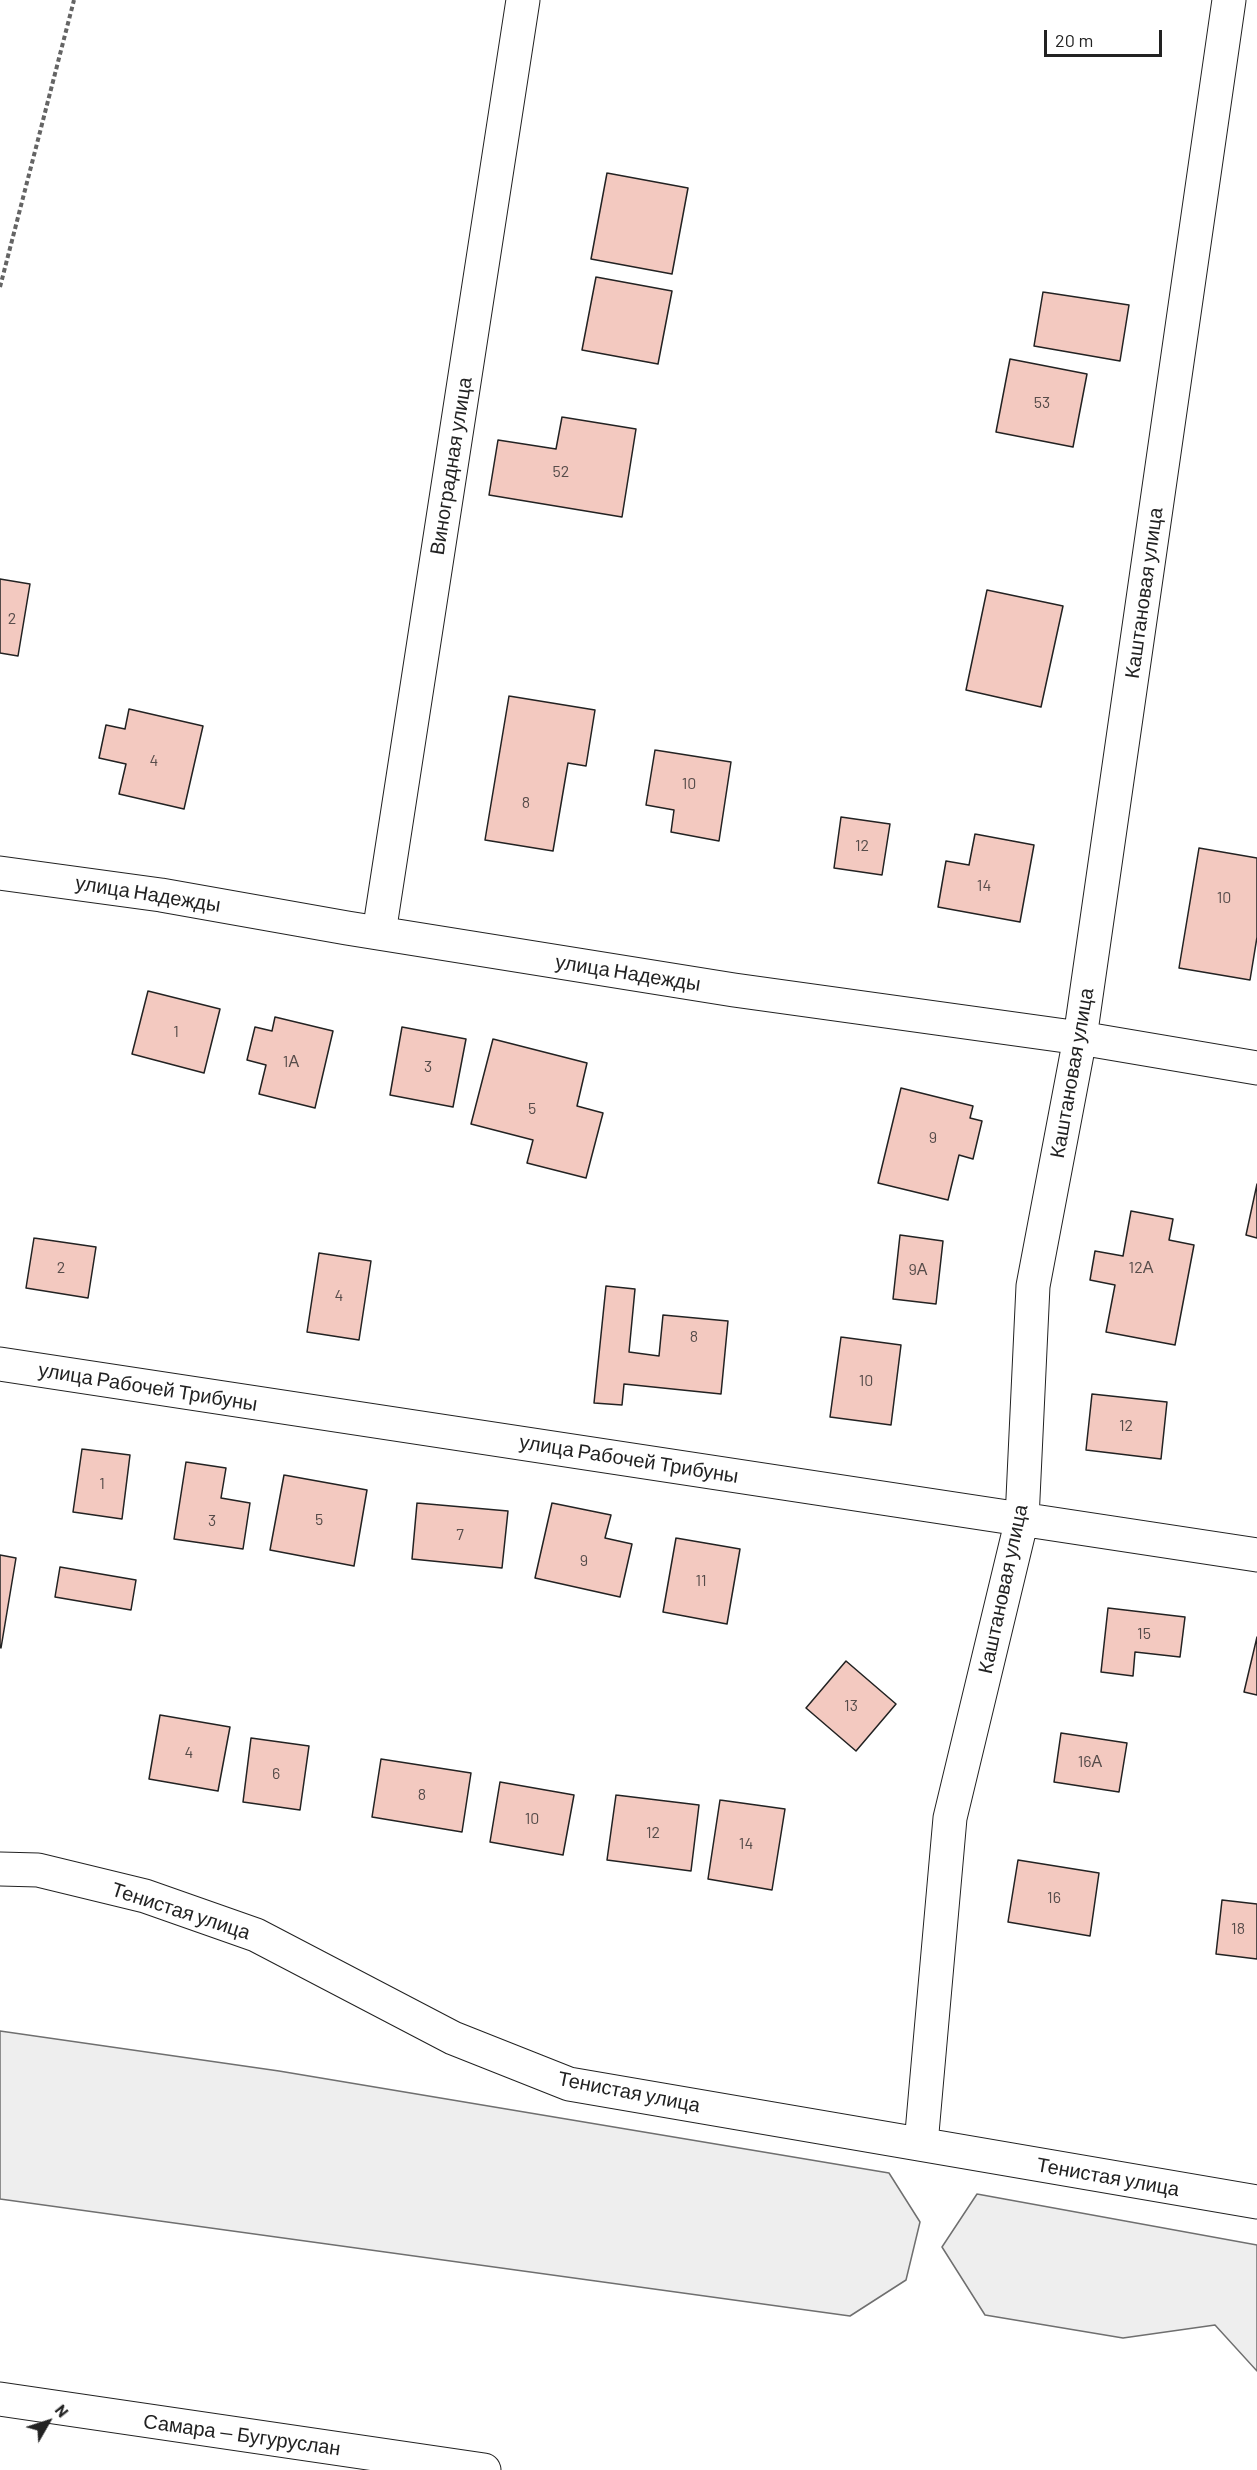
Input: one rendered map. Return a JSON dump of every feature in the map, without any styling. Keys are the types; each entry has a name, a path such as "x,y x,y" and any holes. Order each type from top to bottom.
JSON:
{"street":[{"name":"Виноградная улица","path":"379,933 523,0"},
{"name":"Каштановая улица","path":"921,2144 950,1818 1022,1519 1033,1286 1080,1038 1229,0"},
{"name":"улица Надежды","path":"0,873 161,895 379,933 734,990 1080,1038 1257,1068"},
{"name":"улица Рабочей Трибуны","path":"0,1364 1257,1555"},
{"name":"Тенистая улица","path":"0,1869 38,1870 145,1896 256,1935 453,2038 569,2084 1257,2202"},
{"name":"Самара — Бугуруслан","path":"0,2399 484,2470"}],"path":[{"path":"0,287 74,0"}],"shaded area":[{"path":"0,2031 279,2071 889,2173 920,2222 906,2280 850,2316 0,2199"},
{"path":"977,2194 1257,2245 1257,2371 1215,2325 1123,2338 985,2315 942,2247"}],"building":[{"path":"607,173 688,188 672,274 591,259"},
{"path":"596,277 672,291 658,364 582,350"},
{"path":"1043,292 1129,305 1120,361 1034,346"},
{"path":"1010,359 1087,374 1073,447 996,432"},
{"path":"562,417 636,429 622,517 489,495 498,440 556,449"},
{"path":"0,579 30,584 18,656 0,653"},
{"path":"987,590 1063,606 1041,707 966,690"},
{"path":"509,696 595,710 586,766 568,763 553,851 485,840"},
{"path":"129,709 203,726 184,809 119,794 126,764 99,758 106,725 125,729"},
{"path":"655,750 731,762 719,841 671,832 674,810 646,805"},
{"path":"841,817 890,824 882,875 834,868"},
{"path":"975,834 1034,845 1020,922 938,907 946,861 969,865"},
{"path":"1199,848 1257,858 1257,937 1250,980 1179,968"},
{"path":"148,991 220,1009 204,1073 132,1054"},
{"path":"275,1017 333,1031 315,1108 259,1094 266,1065 247,1060 255,1027 272,1031"},
{"path":"402,1027 466,1039 453,1107 390,1095"},
{"path":"493,1039 587,1063 577,1106 603,1113 586,1178 527,1163 533,1140 471,1124"},
{"path":"901,1088 973,1106 970,1118 982,1121 973,1159 959,1155 948,1200 878,1183"},
{"path":"1257,1184 1257,1238 1246,1235"},
{"path":"1131,1211 1173,1219 1169,1240 1194,1245 1175,1345 1106,1332 1115,1285 1090,1280 1095,1251 1123,1256"},
{"path":"900,1235 943,1241 936,1304 893,1299"},
{"path":"34,1238 96,1247 88,1298 26,1288"},
{"path":"319,1253 371,1261 359,1340 307,1332"},
{"path":"606,1286 635,1289 629,1352 659,1356 663,1315 728,1321 721,1394 624,1384 622,1405 594,1403"},
{"path":"841,1337 901,1345 891,1425 830,1417"},
{"path":"1092,1394 1167,1402 1161,1459 1086,1450"},
{"path":"82,1449 130,1455 122,1519 73,1512"},
{"path":"186,1462 226,1468 221,1498 250,1503 243,1549 174,1539"},
{"path":"284,1475 367,1490 354,1566 270,1550"},
{"path":"417,1503 508,1511 502,1568 412,1559"},
{"path":"552,1503 611,1515 605,1538 632,1544 620,1597 535,1578"},
{"path":"676,1538 740,1549 727,1624 663,1612"},
{"path":"0,1555 16,1558 1,1648 0,1647"},
{"path":"60,1567 136,1580 131,1610 55,1597"},
{"path":"1108,1608 1185,1617 1180,1657 1135,1652 1133,1676 1101,1672"},
{"path":"1257,1637 1257,1695 1244,1692"},
{"path":"846,1661 896,1704 856,1751 806,1708"},
{"path":"160,1715 230,1727 218,1791 149,1779"},
{"path":"1061,1733 1127,1743 1119,1792 1054,1782"},
{"path":"251,1738 309,1746 300,1810 243,1802"},
{"path":"381,1759 471,1773 462,1832 372,1817"},
{"path":"500,1782 574,1795 563,1855 490,1842"},
{"path":"616,1795 699,1805 691,1871 607,1860"},
{"path":"720,1800 785,1809 772,1890 708,1879"},
{"path":"1018,1860 1099,1873 1090,1936 1008,1922"},
{"path":"1222,1900 1257,1904 1257,1959 1216,1954"}]}
